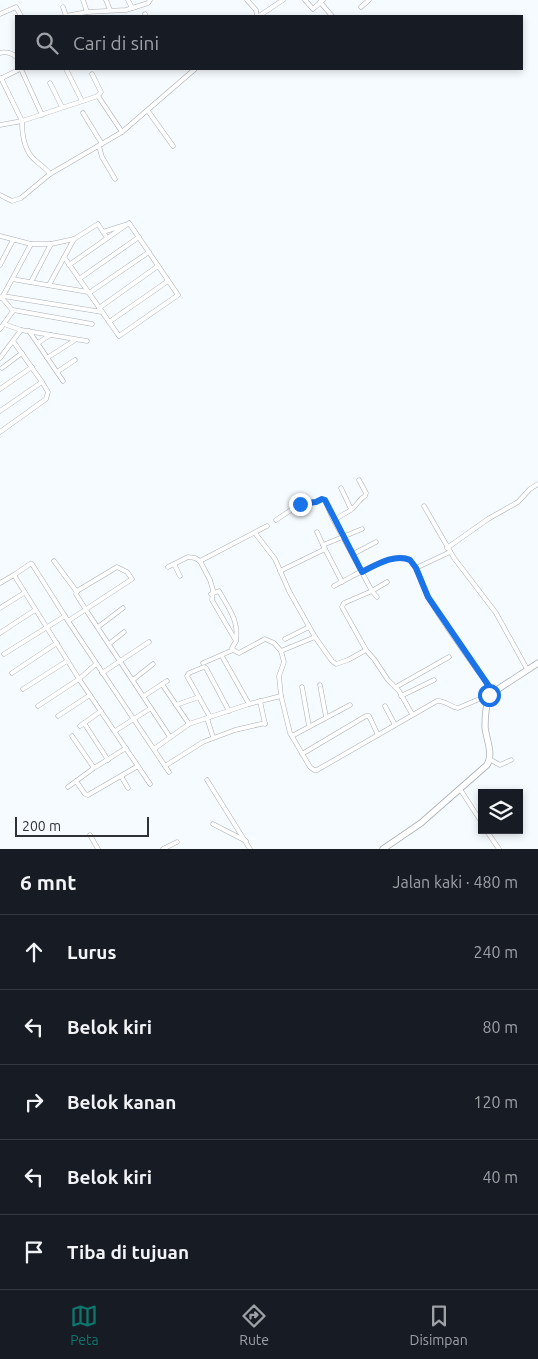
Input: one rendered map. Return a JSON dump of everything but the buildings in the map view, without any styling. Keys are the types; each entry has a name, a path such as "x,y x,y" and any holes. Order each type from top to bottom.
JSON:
{"street":[{"path":"83,0 87,12"},
{"path":"106,0 110,10"},
{"path":"128,0 132,8"},
{"path":"71,15 132,8 150,0"},
{"path":"247,0 256,10 258,15"},
{"path":"260,15 283,0"},
{"path":"305,0 313,9 322,1 331,15"},
{"path":"361,7 370,0"},
{"path":"0,14 16,7 20,15"},
{"path":"63,7 66,15"},
{"path":"0,48 1,53 15,56"},
{"path":"18,70 1,78 22,122 23,136 28,151 34,160 46,168 50,174"},
{"path":"20,70 42,115"},
{"path":"66,70 82,101"},
{"path":"0,195 10,201 17,201 50,174 122,132 194,70"},
{"path":"0,125 22,122 98,96 101,92 92,74"},
{"path":"50,83 62,108"},
{"path":"98,96 122,132"},
{"path":"148,111 172,146"},
{"path":"83,113 100,145 105,164 115,179"},
{"path":"103,232 129,223"},
{"path":"64,257 119,336 178,295 129,223"},
{"path":"69,265 129,223"},
{"path":"0,236 31,244 51,244 74,239 98,224 107,238"},
{"path":"79,279 139,238"},
{"path":"49,285 74,239"},
{"path":"0,265 13,240"},
{"path":"2,298 31,244"},
{"path":"31,282 51,244"},
{"path":"12,279 89,293 149,252"},
{"path":"99,308 158,266"},
{"path":"109,322 168,281"},
{"path":"0,329 13,312 2,298"},
{"path":"2,298 102,312"},
{"path":"11,308 92,324"},
{"path":"4,324 21,330 87,341"},
{"path":"0,358 21,330"},
{"path":"29,331 63,381"},
{"path":"38,343 50,335"},
{"path":"47,358 75,339"},
{"path":"0,432 46,399 48,392 13,341"},
{"path":"2,368 22,353"},
{"path":"57,372 74,360"},
{"path":"0,389 32,367"},
{"path":"0,411 42,382"},
{"path":"335,521 340,515 354,508 360,498 365,496 366,493 359,480"},
{"path":"416,568 449,550 488,519 518,502 530,489 538,484"},
{"path":"341,488 351,509"},
{"path":"276,520 300,504 324,499 372,591 377,597"},
{"path":"424,506 449,550 496,613 527,669"},
{"path":"200,561 267,526"},
{"path":"280,571 343,536 362,529"},
{"path":"317,532 342,582"},
{"path":"255,533 271,553 309,627 332,661 336,664 366,650"},
{"path":"352,554 376,542"},
{"path":"168,566 191,557 200,561 210,580 212,600 236,641"},
{"path":"334,586 382,562 400,558 409,559 416,568 438,612 491,694"},
{"path":"54,561 77,592 86,610 170,737"},
{"path":"0,583 32,564 96,664 169,772"},
{"path":"174,564 180,576"},
{"path":"68,621 132,579 127,572 116,567 77,592"},
{"path":"14,575 67,661 150,784"},
{"path":"387,582 342,606 366,650 374,658 388,680 396,687 412,714"},
{"path":"211,594 219,591 235,619 237,627 233,650"},
{"path":"0,608 24,593"},
{"path":"98,627 123,608"},
{"path":"219,614 229,609"},
{"path":"0,632 35,610"},
{"path":"4,654 46,626 65,616"},
{"path":"226,624 235,619"},
{"path":"285,639 309,627"},
{"path":"109,644 124,632"},
{"path":"282,652 315,636"},
{"path":"203,663 233,650 239,653 265,639 274,643 282,652 284,662 279,676 288,729 310,767 317,770 437,701 443,701 453,708 458,708 491,694 538,663"},
{"path":"102,673 149,642"},
{"path":"12,673 57,643"},
{"path":"396,687 449,657"},
{"path":"223,658 250,704"},
{"path":"23,689 67,661"},
{"path":"38,706 79,679 96,664"},
{"path":"132,680 153,664"},
{"path":"213,737 208,717 187,675 204,666 229,711"},
{"path":"144,696 167,680"},
{"path":"401,696 434,680"},
{"path":"162,684 189,724"},
{"path":"320,685 326,717"},
{"path":"302,688 309,726"},
{"path":"383,849 421,824 481,771 490,760 485,728 486,708 491,694"},
{"path":"58,716 90,695"},
{"path":"154,749 189,724 281,696"},
{"path":"176,705 199,697"},
{"path":"165,766 191,748 213,737 265,724 260,701"},
{"path":"292,736 350,705"},
{"path":"385,706 395,725"},
{"path":"115,731 151,708"},
{"path":"80,726 101,711"},
{"path":"302,754 367,716 378,735"},
{"path":"84,723 108,760"},
{"path":"72,736 94,768"},
{"path":"68,787 126,748"},
{"path":"490,760 500,765 511,760"},
{"path":"76,781 88,795 138,766"},
{"path":"120,776 128,788"},
{"path":"207,780 250,849"},
{"path":"460,789 478,817"},
{"path":"213,824 246,840"},
{"path":"489,834 499,849"},
{"path":"90,835 98,849"},
{"path":"162,849 177,842"}],"route":[{"path":"300,504 325,500 362,572 382,562 400,558 410,560 416,568 428,597 493,692 489,695"}]}
